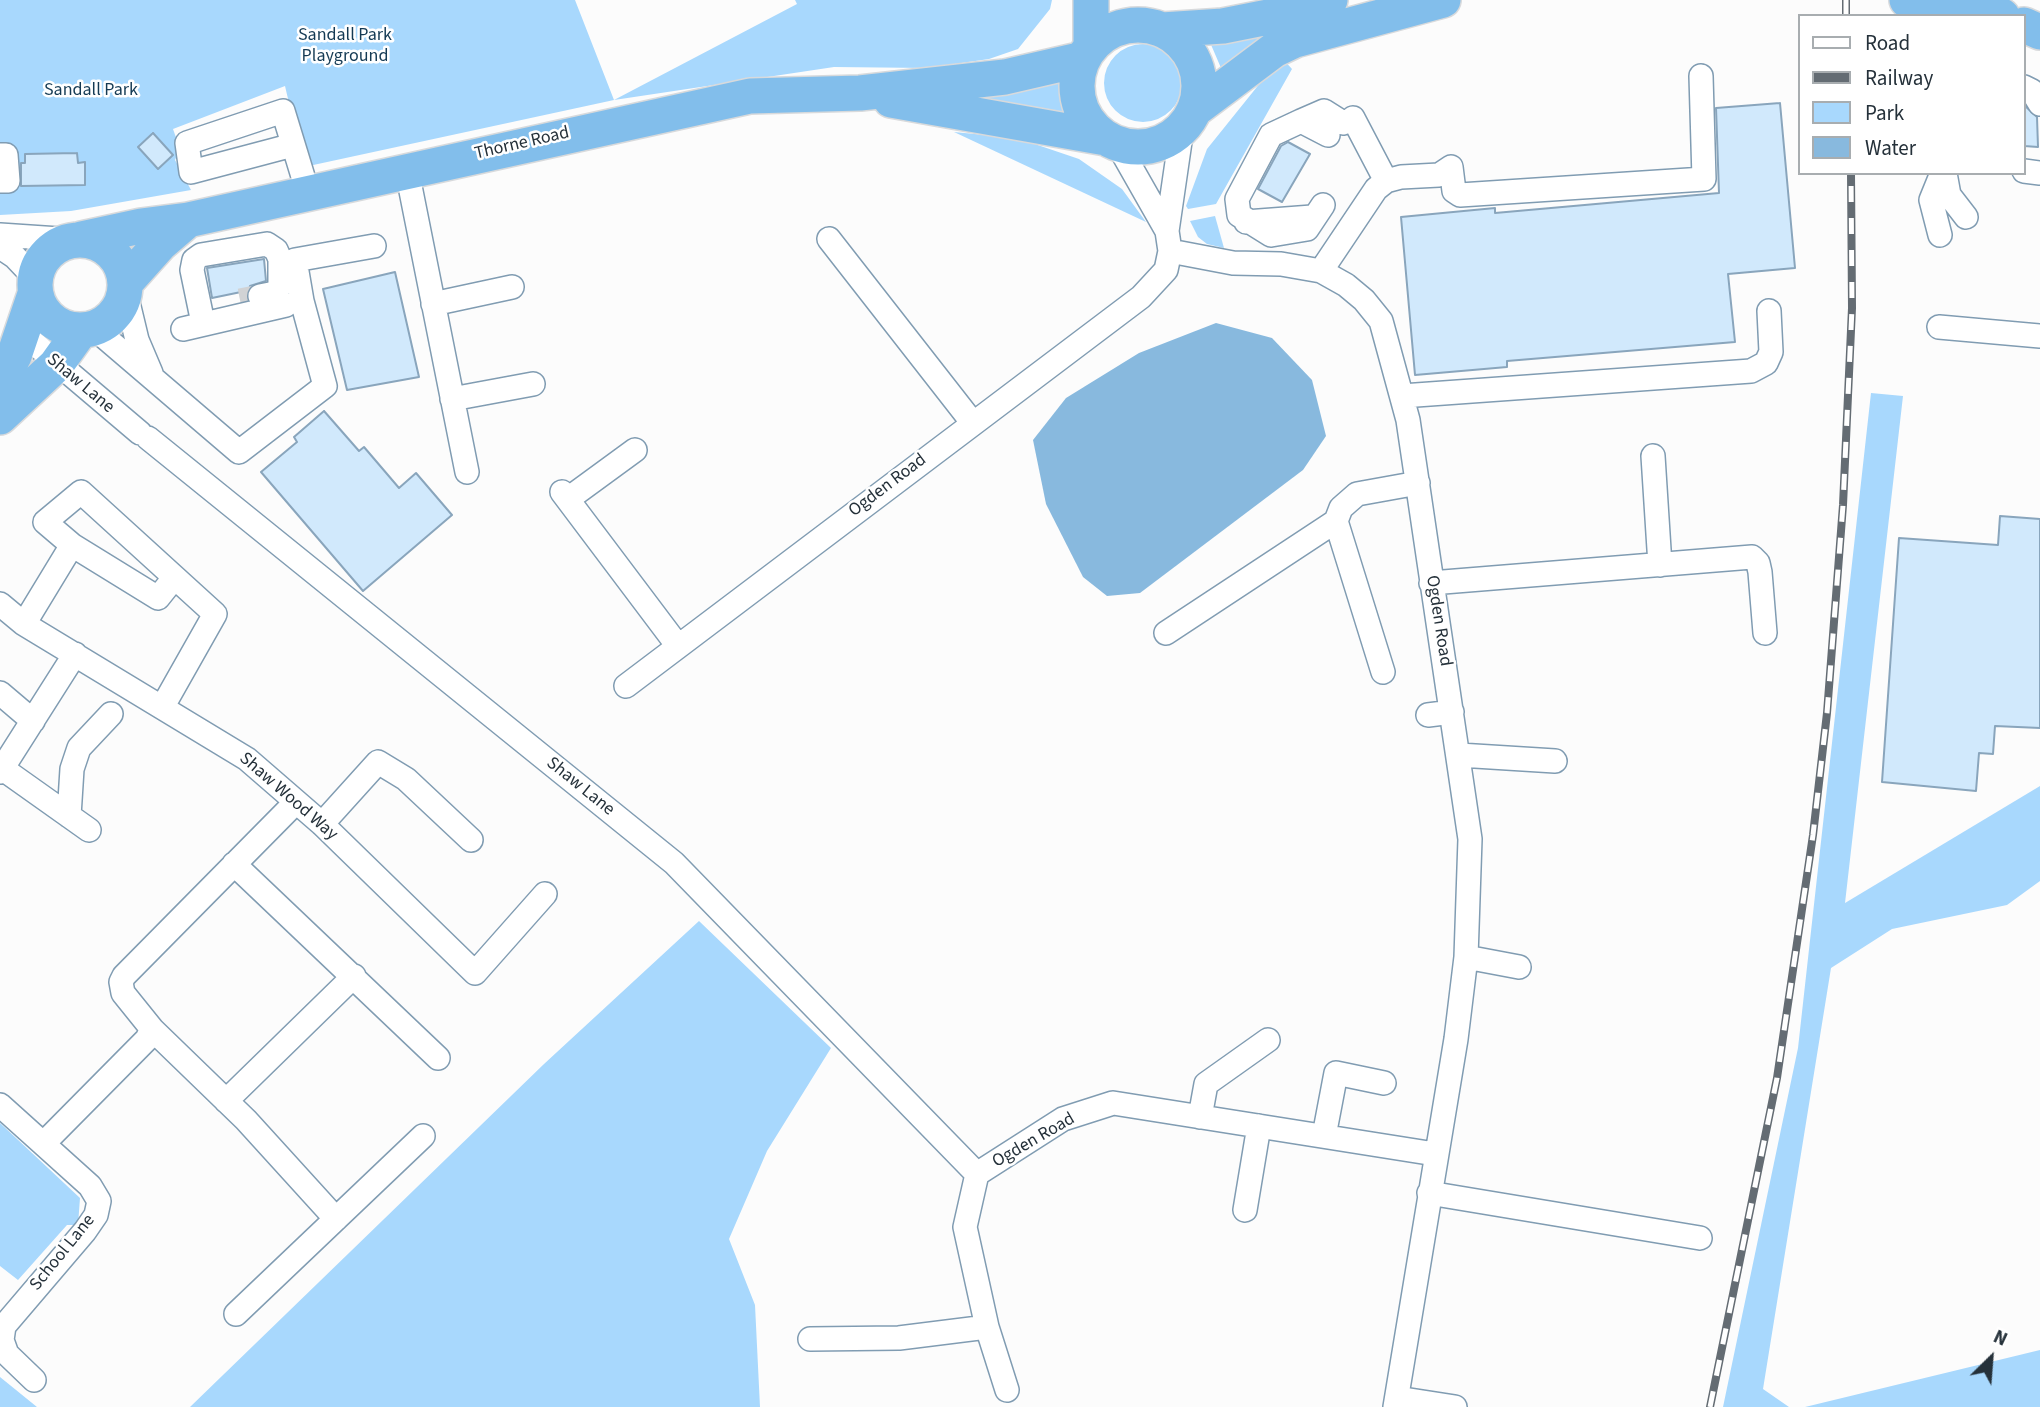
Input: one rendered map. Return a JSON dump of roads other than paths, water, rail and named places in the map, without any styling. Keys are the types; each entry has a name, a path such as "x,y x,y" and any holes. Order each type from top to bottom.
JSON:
{"highway":[{"path":"1091,0 1087,52 1077,80 1079,103 1090,122 1112,140 1152,145 1274,50 1295,40 1443,0"},
{"path":"1087,52 1121,28 1156,19 1223,26 1283,14 1330,0"},
{"path":"1907,0 1991,14"},
{"path":"1156,19 1181,43 1194,63 1199,86 1188,119"},
{"name":"Thorne Road","path":"78,239 188,220 750,96 860,93 1005,77 1087,52"},
{"name":"Thorne Road","path":"860,93 977,117 1112,140"},
{"name":"Thorne Road","path":"126,286 160,243 188,220"},
{"path":"0,380 22,333 35,286 46,254 57,245 78,239 94,241 110,250 121,263 126,286 119,309 107,321 88,329 65,328 52,321 42,309 35,286"},
{"path":"0,417 56,365 88,329"}],"street":[{"path":"1321,271 1376,190 1386,181 1439,174 1451,167 1454,191 1460,195 1704,179 1701,76"},
{"path":"2026,88 2032,91 2040,104"},
{"name":"Ogden Road","path":"626,686 972,422 1141,297 1166,270 1168,241 1188,119"},
{"path":"1319,211 1307,229 1271,235 1246,222 1240,215 1237,199 1272,135 1301,121 1341,125 1386,181"},
{"path":"1112,140 1168,241"},
{"path":"293,145 308,193"},
{"path":"0,155 6,155 9,181 0,181"},
{"path":"407,171 467,472"},
{"path":"1940,235 1931,200 1943,175"},
{"path":"1944,175 1949,195 1966,216"},
{"name":"Thorne Road","path":"0,235 78,239"},
{"path":"829,239 972,422"},
{"name":"Ogden Road","path":"1168,241 1233,263 1281,264 1321,271 1364,300 1381,321 1402,396 1418,483 1470,839 1466,957 1456,1039 1396,1403"},
{"path":"267,244 276,250 280,259 280,286 275,293 216,305 200,325 192,270 194,260 201,255 267,244"},
{"path":"88,329 153,376 239,453 325,386 302,301 295,260 374,246"},
{"path":"0,247 16,257 35,286"},
{"path":"126,286 137,340 153,376"},
{"path":"433,304 512,287"},
{"path":"200,325 302,301"},
{"path":"1402,396 1751,371 1766,363 1771,352 1769,311"},
{"path":"1939,327 2040,335"},
{"name":"Shaw Lane","path":"22,333 56,365 674,863 977,1174"},
{"path":"452,399 533,384"},
{"path":"635,450 565,496 678,646"},
{"path":"1653,456 1660,565"},
{"path":"1166,633 1336,521 1341,508 1357,494 1418,483"},
{"path":"163,706 215,614 81,492 45,522 72,545 158,598 174,578"},
{"path":"1336,521 1383,672"},
{"path":"24,624 72,545"},
{"path":"1431,583 1752,557 1758,563 1760,572 1765,633"},
{"name":"Shaw Wood Way","path":"0,604 24,624 163,706 247,760 322,824 475,973 545,894"},
{"path":"75,654 1,770 89,831"},
{"path":"0,693 33,721"},
{"path":"1427,715 1452,712"},
{"path":"69,816 72,769 79,748 111,714"},
{"path":"1459,755 1555,761"},
{"path":"322,824 378,762 406,779 471,839"},
{"path":"296,802 124,976 121,982 122,993 152,1029 226,1101 336,1219"},
{"path":"234,864 438,1058"},
{"path":"1466,957 1519,967"},
{"path":"226,1101 354,976"},
{"path":"44,1143 147,1039 152,1029"},
{"path":"1200,1116 1206,1084 1268,1040"},
{"path":"1324,1136 1336,1073 1384,1083"},
{"name":"Ogden Road","path":"1007,1391 987,1327 965,1227 977,1174 1063,1119 1113,1103 1435,1154"},
{"name":"School Lane","path":"0,1105 90,1186 99,1201 96,1215 85,1231 4,1326 2,1340 7,1354 34,1380"},
{"path":"1245,1210 1259,1126"},
{"path":"236,1314 423,1136"},
{"path":"1429,1193 1700,1238"},
{"path":"810,1339 899,1338 987,1327"},
{"path":"1396,1403 1455,1407"}],"water":[{"path":"1216,323 1272,338 1312,380 1326,436 1303,470 1140,593 1107,596 1083,577 1046,504 1033,440 1066,398 1139,353"}],"tunnel":[{"path":"240,300 260,296"}],"railway":[{"path":"1846,0 1846,14"},
{"path":"1710,1407 1777,1078 1813,835 1827,713 1843,505 1852,308 1851,175"}],"park label":[{"name":"Sandall Park Playground","path":"345,46"},
{"name":"Sandall Park","path":"91,91"}]}
